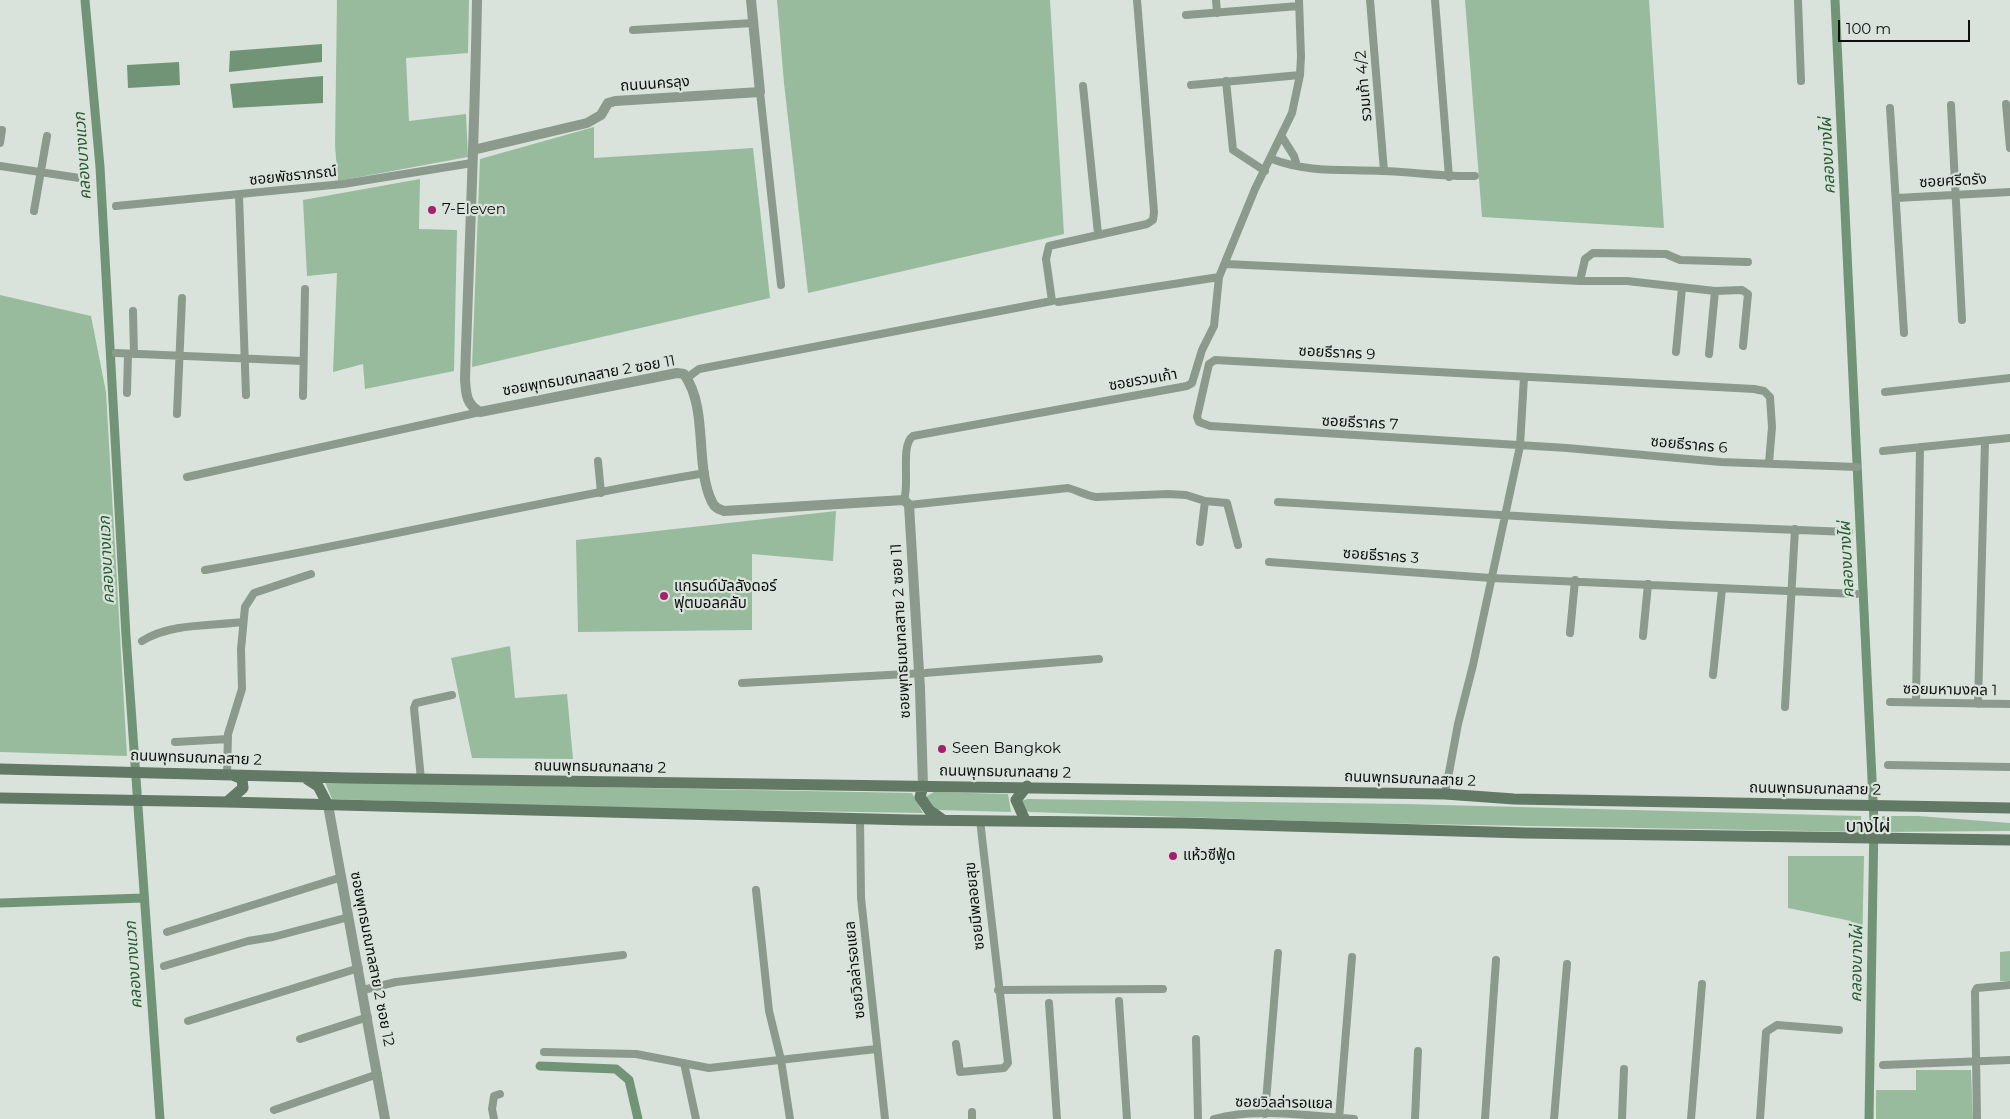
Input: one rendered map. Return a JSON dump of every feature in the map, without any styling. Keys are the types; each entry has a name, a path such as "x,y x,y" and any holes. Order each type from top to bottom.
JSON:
{"main road":[{"name":"ถนนพุทธมณฑลสาย 2","path":"0,769 170,772 302,777 1027,786 1445,794 1514,799 2010,808"},
{"path":"227,802 241,792 244,784 241,778 229,774"},
{"path":"302,777 318,786 328,805"},
{"path":"923,786 920,798 929,810 942,819"},
{"path":"1025,820 1016,800 1027,786"},
{"path":"0,798 860,818 1025,820 1524,833 2010,840"}],"street":[{"path":"477,0 476,108 472,163 465,379 467,399 472,408 480,412"},
{"path":"750,0 781,285"},
{"path":"687,378 699,369 1052,301 1046,259 1049,246 1146,224 1153,220 1154,212 1137,0"},
{"path":"1216,0 1217,13"},
{"name":"รวมเก้า 4/2","path":"1370,0 1384,171"},
{"path":"1435,0 1449,177"},
{"path":"1798,0 1801,81"},
{"path":"1186,15 1299,3"},
{"name":"ซอยรวมเก้า","path":"906,502 906,444 913,436 1187,386 1192,383 1202,350 1214,326 1219,277 1226,264 1231,246 1292,113 1300,75 1299,3"},
{"path":"633,30 753,23"},
{"path":"1190,85 1300,75"},
{"path":"1226,82 1233,150 1265,171"},
{"path":"1084,86 1098,234"},
{"name":"ถนนนครลุง","path":"473,150 587,123 601,115 608,103 615,101 760,92"},
{"path":"2006,104 2010,148"},
{"path":"1951,105 1962,320"},
{"path":"1890,108 1904,333"},
{"path":"0,143 2,130"},
{"path":"34,211 47,136"},
{"path":"1282,136 1294,156 1297,166"},
{"path":"1272,159 1312,170 1384,171 1449,177 1475,176"},
{"name":"ซอยพัชราภรณ์","path":"116,206 343,184 472,163"},
{"path":"0,166 86,179"},
{"name":"ซอยศรีตรัง","path":"1896,198 2010,192"},
{"path":"239,195 246,395"},
{"path":"1580,281 1584,259 1593,253 1666,254 1680,260 1748,262"},
{"path":"1226,264 1580,281 1627,281 1715,291 1742,290 1748,293 1743,346"},
{"path":"1058,302 1219,277"},
{"path":"303,396 302,361 305,288"},
{"path":"1676,352 1682,288"},
{"path":"1709,354 1715,291"},
{"path":"178,414 182,298"},
{"path":"126,392 131,354 133,310"},
{"path":"116,353 302,361"},
{"name":"ซอยธีราคร 9","path":"1199,422 1197,417 1209,364 1215,360 1764,391 1770,397 1772,427 1769,463"},
{"name":"ซอยพุทธมณฑลสาย 2 ซอย 11","path":"480,412 677,373 684,374 695,402 705,473 713,503 718,509 724,512 906,502 919,674 923,786"},
{"path":"1445,794 1456,733 1474,665 1520,446 1524,377"},
{"path":"1885,392 2010,378"},
{"path":"187,477 480,412"},
{"name":"ซอยธีราคร 7","path":"1199,422 1210,426 1302,433 1520,446"},
{"path":"1883,451 2010,438"},
{"path":"1978,704 1985,441"},
{"name":"ซอยธีราคร 6","path":"1520,446 1567,448 1721,462 1857,468"},
{"path":"1916,702 1920,447"},
{"path":"598,461 601,492"},
{"path":"205,570 323,550 601,492 705,473"},
{"path":"906,502 1068,488 1083,495 1096,497 1186,495 1205,501 1227,504 1238,545"},
{"path":"1200,542 1205,501"},
{"path":"1278,502 1670,525 1849,532"},
{"path":"1785,707 1795,530"},
{"name":"ซอยธีราคร 3","path":"1269,562 1491,578 1575,580 1722,589 1856,594"},
{"path":"229,774 228,739 242,688 241,649 245,606 254,593 311,574"},
{"path":"1570,633 1575,580"},
{"path":"1643,636 1648,584"},
{"path":"1713,676 1722,589"},
{"path":"142,640 152,634 169,630 243,622"},
{"path":"742,683 919,674 1099,659"},
{"path":"421,779 414,708 416,703 452,695"},
{"name":"ซอยมหามงคล 1","path":"1890,702 2010,704"},
{"path":"175,742 228,739"},
{"path":"1888,765 2010,767"},
{"name":"ซอยพุทธมณฑลสาย 2 ซอย 12","path":"328,805 385,1119"},
{"name":"ซอยวิลล่ารอแยล","path":"860,818 861,898 885,1119"},
{"name":"ซอยมีพลอยสุข","path":"956,1044 960,1072 1006,1067 1008,1060 998,990 980,820"},
{"path":"167,932 342,877"},
{"path":"756,890 768,1012 781,1060 790,1119"},
{"path":"164,966 248,941 273,937 349,917"},
{"path":"1265,1114 1278,953"},
{"path":"363,990 396,982 623,955"},
{"path":"1339,1118 1352,958"},
{"path":"1485,1119 1496,960"},
{"path":"1554,1119 1566,964"},
{"path":"188,1021 359,968"},
{"path":"1691,1119 1702,984"},
{"path":"1977,1119 1975,992 1977,988 1985,986 2010,985"},
{"path":"998,990 1163,989"},
{"path":"1119,1001 1127,1119"},
{"path":"1049,1003 1056,1119"},
{"path":"300,1040 368,1017"},
{"path":"1760,1119 1766,1032 1777,1025 1839,1030"},
{"path":"1196,1039 1198,1119"},
{"path":"544,1052 636,1054 709,1068 876,1049"},
{"path":"1415,1119 1418,1051"},
{"path":"1883,1065 2010,1060"},
{"path":"684,1063 696,1119"},
{"path":"1622,1119 1624,1069"},
{"path":"274,1110 378,1074"},
{"path":"494,1119 492,1100 494,1096 500,1094"},
{"name":"ซอยวิลล่ารอแยล","path":"1214,1119 1226,1116 1265,1114 1354,1119"}],"shaded area":[{"path":"337,0 469,0 468,53 406,58 409,121 466,114 468,157 338,181 335,146"},
{"path":"777,0 1050,0 1064,234 808,293 784,83"},
{"path":"1465,0 1649,0 1664,228 1482,217"},
{"path":"322,44 322,62 229,72 230,51"},
{"path":"179,62 180,85 128,88 127,65"},
{"path":"323,76 323,103 233,108 230,84"},
{"path":"594,127 594,158 753,148 770,298 472,367 480,159"},
{"path":"420,179 419,229 457,230 454,371 365,389 363,364 333,372 337,273 307,276 303,200"},
{"path":"0,295 91,316 106,392 127,756 0,752"},
{"name":"แกรนด์บัลลังดอร์ ฟุตบอลคลับ","path":"836,511 833,561 752,554 752,630 578,632 576,540"},
{"path":"510,646 515,698 567,694 573,759 472,758 451,658"},
{"path":"325,782 912,793 923,813 613,808 332,799"},
{"path":"934,792 1008,794 1011,812 937,810 927,802 927,796"},
{"path":"1028,799 1405,804 1861,816 1862,832 1363,823 1030,812 1023,810 1020,801"},
{"path":"1882,816 1918,816 2010,823 2010,831 1882,832"},
{"path":"1788,856 1864,856 1862,953 1852,951 1851,921 1788,908"},
{"path":"2010,951 2010,981 2000,981 2000,952"},
{"path":"1916,1070 1971,1070 1973,1119 1876,1119 1876,1090 1916,1090"}],"waterway":[{"name":"คลองบางแวก","path":"85,0 100,167 126,636 160,1119"},
{"name":"คลองบางไผ่","path":"1835,0 1874,821 1869,1119"},
{"path":"0,903 143,898"},
{"path":"540,1066 616,1069 629,1080 638,1119"}],"place":[{"name":"7-Eleven","path":"432,210"},
{"name":"แกรนด์บัลลังดอร์ ฟุตบอลคลับ","path":"664,596"},
{"name":"Seen Bangkok","path":"942,749"},
{"name":"แห้วซีฟู้ด","path":"1173,856"}],"district":[{"name":"บางไผ่","path":"1868,827"}]}
